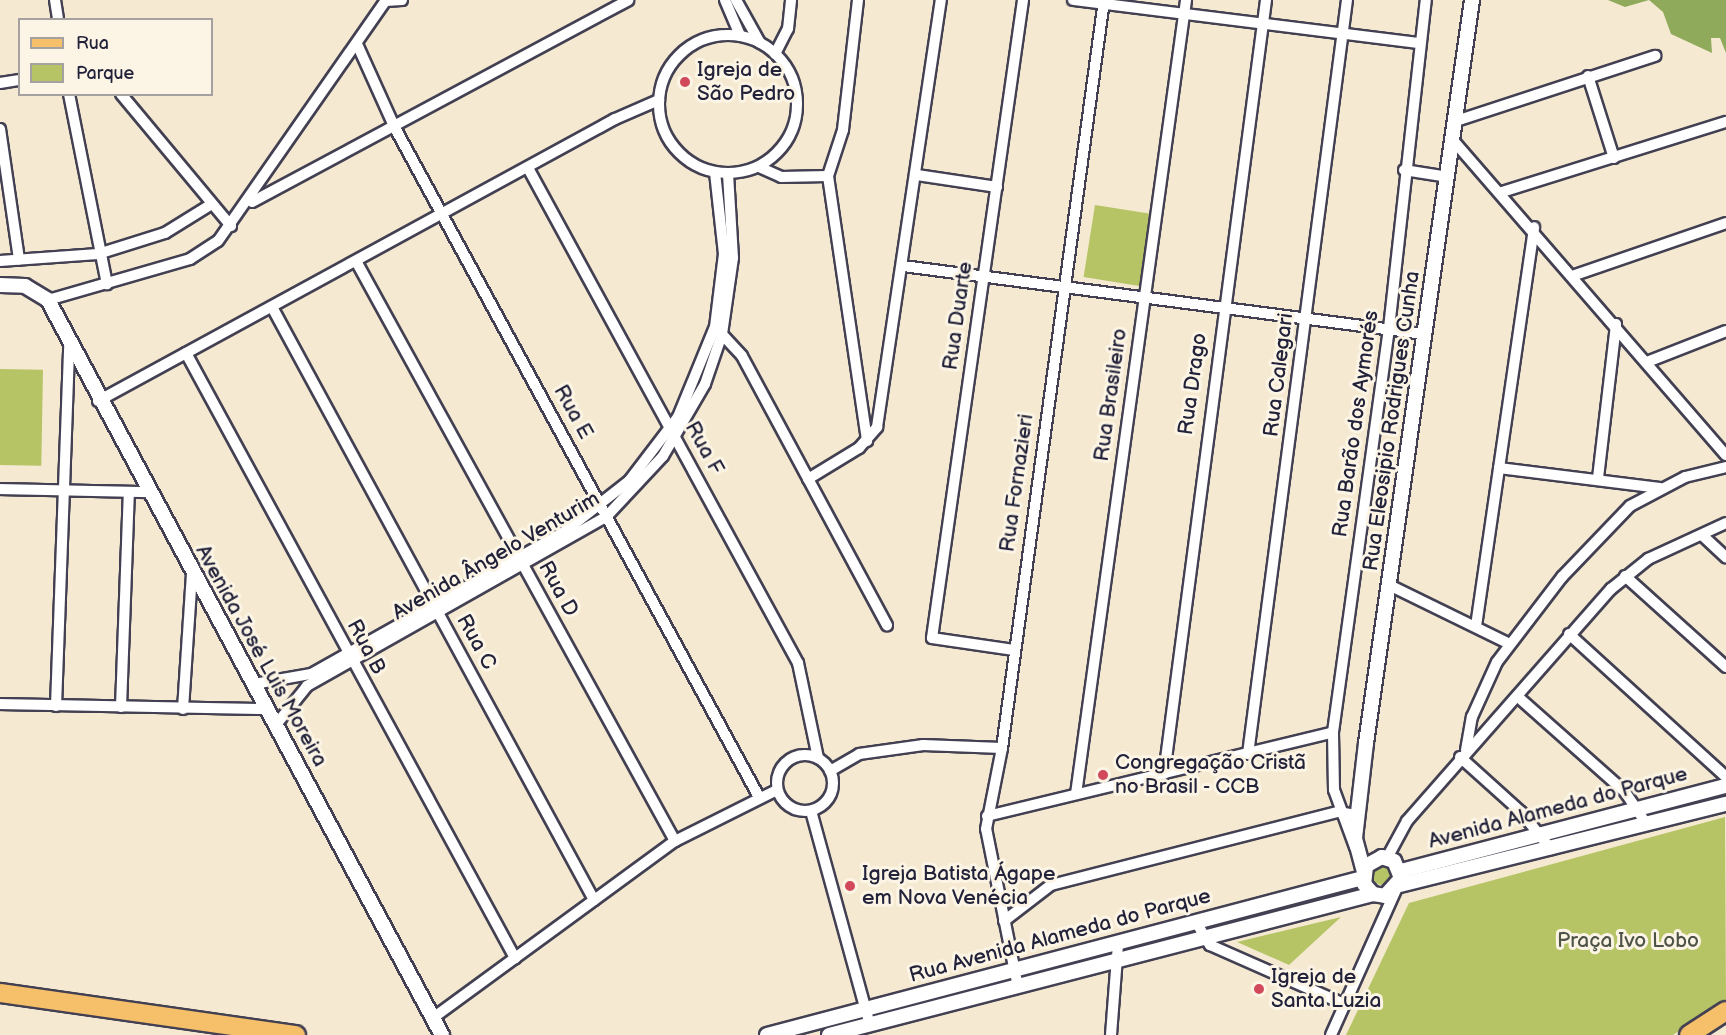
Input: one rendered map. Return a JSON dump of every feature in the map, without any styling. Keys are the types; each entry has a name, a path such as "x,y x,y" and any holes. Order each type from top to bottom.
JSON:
{"main road":[{"path":"0,993 296,1035"},
{"path":"1689,1035 1726,1011"}],"street":[{"path":"55,0 58,18"},
{"path":"0,285 25,286 46,298 107,284 190,259 231,226 249,203 386,1 402,0"},
{"path":"249,203 395,128 628,0"},
{"path":"725,0 740,36"},
{"path":"736,0 760,43"},
{"path":"775,54 788,28 791,0"},
{"path":"858,0 843,130 828,176 867,441"},
{"path":"808,479 867,441 881,411 941,0"},
{"name":"Rua Duarte","path":"1014,650 932,638 1023,0"},
{"path":"1073,0 1185,12 1419,43"},
{"name":"Rua Brasileiro","path":"1076,795 1186,0"},
{"name":"Rua Drago","path":"1164,774 1223,309 1266,0"},
{"name":"Rua Calegari","path":"1248,754 1347,0"},
{"name":"Rua Barão dos Aymorés","path":"1356,848 1338,812 1333,732 1389,328 1404,170 1425,0"},
{"name":"Rua Eleosipio Rodrigues Cunha","path":"1356,848 1358,815 1424,334 1448,177 1453,122 1472,0"},
{"name":"Rua Fornazieri","path":"1018,987 987,816 1002,748 1103,2"},
{"path":"740,36 760,43 775,54 794,83 795,121 777,154 759,167 728,174 715,172 689,160 669,140 659,100 671,65 684,50 702,40 740,36"},
{"name":"Rua E","path":"357,44 395,128 759,797"},
{"path":"1453,122 1654,56"},
{"path":"1588,76 1614,158"},
{"path":"0,83 18,80"},
{"path":"69,96 98,254 107,284"},
{"path":"123,96 231,226"},
{"path":"98,401 357,261 442,212 528,168 634,108 659,100"},
{"path":"1502,192 1726,122"},
{"path":"0,129 19,260"},
{"path":"1452,139 1534,227 1647,362 1721,438 1726,454"},
{"path":"759,167 781,177 828,176"},
{"name":"Rua F","path":"528,168 798,663 818,758"},
{"path":"1404,170 1448,177"},
{"name":"Avenida Ângelo Venturim","path":"715,172 724,254 719,330"},
{"name":"Avenida Ângelo Venturim","path":"275,726 307,686 349,658 606,517 674,433 705,384 719,330 733,258 728,174"},
{"path":"917,175 997,188"},
{"path":"0,261 98,254 165,233 212,204"},
{"path":"1575,275 1726,223"},
{"path":"1476,626 1534,227"},
{"name":"Rua D","path":"357,261 675,841"},
{"path":"903,266 1424,334"},
{"name":"Avenida José Luis Moreira","path":"46,298 98,401 254,684 442,1035"},
{"name":"Rua C","path":"272,307 594,900"},
{"path":"1598,478 1616,324"},
{"path":"719,330 742,356 887,625"},
{"path":"1647,362 1726,331"},
{"path":"56,706 62,489 69,347"},
{"name":"Rua B","path":"186,353 349,658 515,958"},
{"name":"Avenida Ângelo Venturim","path":"521,563 601,507 674,433"},
{"path":"1463,754 1472,717 1508,643 1602,534 1630,506 1660,488 1726,466"},
{"path":"1499,468 1598,478 1660,488"},
{"path":"0,489 147,492"},
{"path":"121,707 129,492"},
{"path":"1363,875 1382,858 1407,821 1463,754 1517,696 1569,634 1625,576 1726,523"},
{"path":"1702,535 1726,557"},
{"path":"183,710 192,573"},
{"path":"1625,576 1726,667"},
{"path":"1391,586 1508,643"},
{"path":"1569,634 1726,777"},
{"name":"Avenida Ângelo Venturim","path":"254,684 300,679 349,658"},
{"path":"1517,696 1639,809 1646,823"},
{"path":"0,704 183,710 267,709"},
{"path":"1472,717 1488,728"},
{"path":"987,816 1333,732"},
{"path":"830,771 859,754 923,745 1002,748"},
{"path":"1463,754 1542,834 1551,849"},
{"path":"818,758 830,771 828,799 811,811 787,805 777,790 779,772 790,759 818,758"},
{"name":"Avenida Alameda do Parque","path":"830,1035 1376,895 1399,882 1542,834 1726,786"},
{"path":"433,1018 675,841 777,790"},
{"name":"Avenida Alameda do Parque","path":"1399,882 1551,849 1726,804"},
{"path":"811,811 870,1024"},
{"path":"1005,921 1051,885 1338,812 1358,815"},
{"path":"1331,1035 1378,924 1399,882 1382,858 1356,848"},
{"path":"1356,848 1363,875 1376,895 1378,924"},
{"name":"Rua Avenida Alameda do Parque","path":"767,1035 1118,943 1363,875"},
{"path":"1196,922 1203,940 1344,1004"},
{"path":"1111,1035 1120,961 1118,943"}],"green space":[{"path":"1608,0 1649,0 1625,7"},
{"path":"1649,0 1726,0 1726,53 1720,38 1711,38 1712,53 1671,34 1663,12"},
{"path":"1095,205 1155,215 1144,287 1084,277"},
{"path":"0,369 43,370 41,466 0,465"},
{"name":"Praça Ivo Lobo","path":"1725,817 1726,1000 1673,1035 1346,1035 1409,903"},
{"path":"1383,863 1391,866 1394,874 1391,882 1383,885 1375,882 1372,874 1375,866"},
{"path":"1341,917 1289,965 1237,942"}],"place":[{"name":"Igreja de São Pedro","path":"685,82"},
{"name":"Congregação Cristã no Brasil - CCB","path":"1103,775"},
{"name":"Igreja Batista Ágape em Nova Venécia","path":"850,886"},
{"name":"Igreja de Santa Luzia","path":"1259,989"}]}
